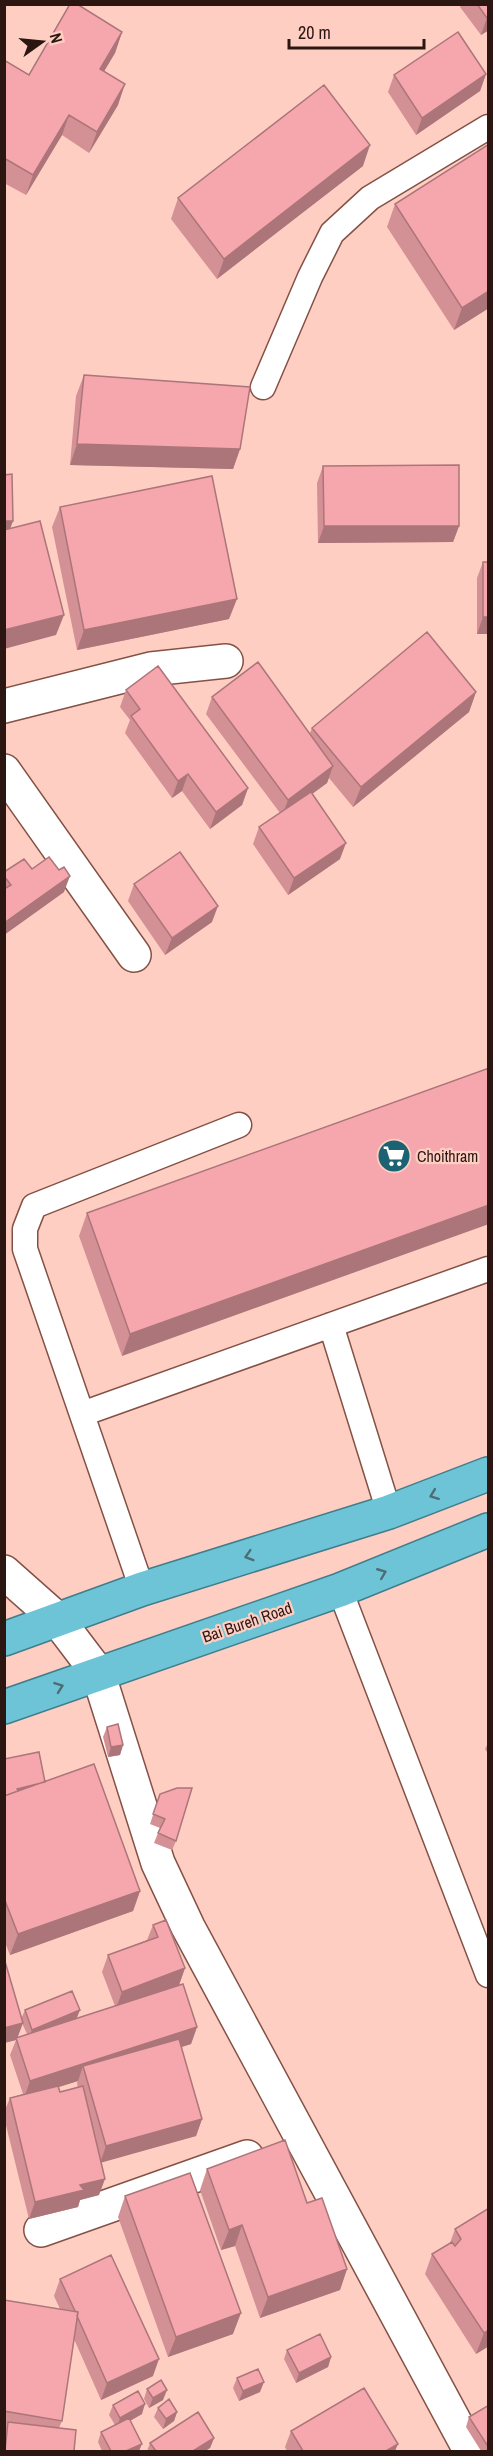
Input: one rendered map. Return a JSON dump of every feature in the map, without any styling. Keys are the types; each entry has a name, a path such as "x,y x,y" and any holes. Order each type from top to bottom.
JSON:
{"highway":[{"path":"4,1639 142,1589 389,1512 489,1474"},
{"name":"Bai Bureh Road","path":"4,1707 340,1590 489,1530"}],"street":[{"path":"4,706 151,669 226,661"},
{"path":"4,771 134,955"},
{"path":"4,1572 57,1619 98,1673 158,1863 188,1928 471,2451"},
{"path":"41,2230 302,2138"}],"lane":[{"path":"263,387 332,233 370,198 489,127"},
{"path":"142,1589 25,1249 25,1228 34,1206 239,1125"},
{"path":"82,1414 489,1269"},
{"path":"331,1325 389,1512"},
{"path":"340,1590 489,1975"}],"building":[{"path":"70,4 77,4 122,32 100,69 125,84 97,132 69,115 33,175 4,158 4,60 29,75"},
{"path":"477,4 489,4 489,18 487,18"},
{"path":"458,32 486,74 422,118 394,75"},
{"path":"324,85 370,145 224,259 178,198"},
{"path":"489,144 489,291 462,308 395,204"},
{"path":"84,375 250,387 240,449 77,444"},
{"path":"459,465 459,526 324,526 323,466"},
{"path":"12,474 13,521 4,521 4,475"},
{"path":"212,476 237,599 84,630 60,507"},
{"path":"40,521 64,615 4,630 4,530"},
{"path":"483,562 489,562 489,617 483,617"},
{"path":"427,632 476,692 361,787 312,728"},
{"path":"258,662 333,766 288,800 212,697"},
{"path":"158,666 248,788 216,812 188,774 178,781 131,716 140,709 126,690"},
{"path":"311,792 346,843 294,878 259,827"},
{"path":"180,852 218,906 172,938 134,884"},
{"path":"49,857 59,870 64,867 70,876 4,923 4,889 11,885 4,876 4,872 24,859 32,869"},
{"name":"Choithram","path":"489,1068 489,1205 130,1334 87,1213"},
{"path":"118,1724 123,1745 111,1747 107,1727"},
{"path":"39,1752 45,1782 17,1789 18,1791 4,1796 4,1759"},
{"path":"94,1764 140,1891 18,1934 4,1898 4,1796"},
{"path":"177,1788 192,1788 176,1841 158,1833 165,1819 153,1814 160,1794"},
{"path":"166,1920 185,1968 122,1992 108,1955 158,1937 153,1925"},
{"path":"4,1958 23,2023 4,2028"},
{"path":"183,1984 197,2027 30,2081 16,2038"},
{"path":"72,1991 80,2010 32,2030 25,2010"},
{"path":"179,2039 202,2119 106,2146 83,2066"},
{"path":"58,2086 60,2092 83,2086 105,2179 80,2185 84,2190 35,2202 10,2098"},
{"path":"285,2140 307,2203 322,2198 347,2269 268,2297 242,2225 229,2230 207,2169"},
{"path":"190,2173 241,2313 176,2337 125,2196"},
{"path":"489,2208 489,2330 484,2333 432,2254 452,2242 455,2246 461,2239 455,2229"},
{"path":"111,2255 159,2359 107,2383 77,2316 78,2312 75,2311 60,2279"},
{"path":"4,2300 78,2312 62,2421 4,2411"},
{"path":"320,2334 331,2357 299,2373 287,2350"},
{"path":"258,2369 264,2382 243,2391 237,2378"},
{"path":"161,2380 167,2390 153,2398 147,2389"},
{"path":"364,2388 398,2444 386,2451 303,2451 291,2431"},
{"path":"138,2391 145,2404 120,2418 113,2405"},
{"path":"169,2399 177,2412 166,2419 158,2408"},
{"path":"489,2405 489,2448 469,2417"},
{"path":"198,2412 214,2438 193,2451 156,2451 150,2443"},
{"path":"129,2418 142,2444 126,2451 111,2451 101,2432"},
{"path":"8,2422 76,2430 74,2451 5,2451"}],"place":[{"name":"Choithram","path":"394,1156"}]}
